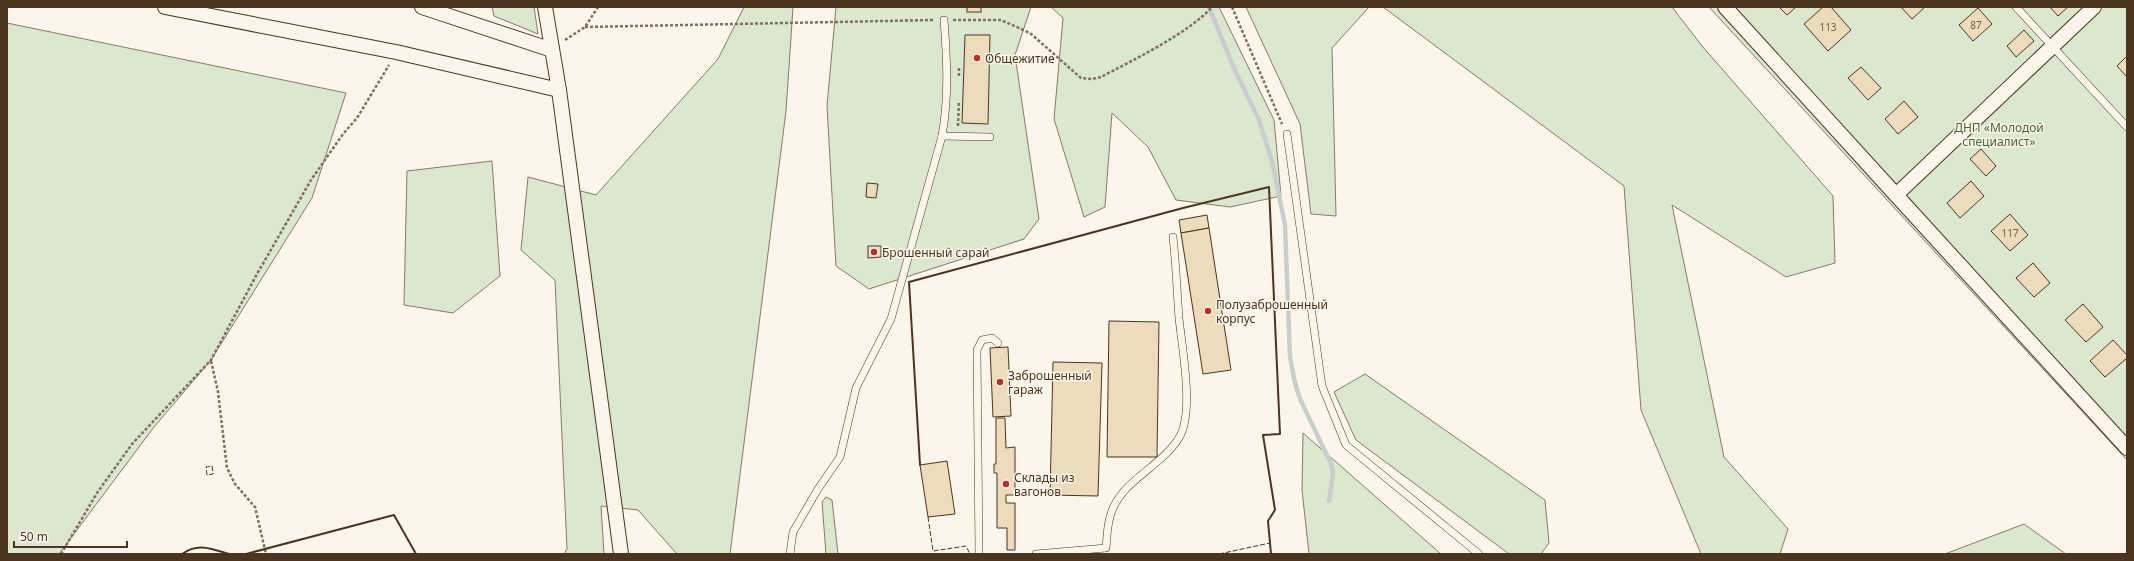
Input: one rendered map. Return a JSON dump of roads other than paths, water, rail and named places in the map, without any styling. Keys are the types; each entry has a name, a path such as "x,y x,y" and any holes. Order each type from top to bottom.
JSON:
{"street":[{"path":"165,7 396,52 559,90"},
{"path":"422,7 552,50"},
{"path":"545,7 559,90 621,554"},
{"path":"1725,7 2127,448"},
{"path":"1896,195 2094,7"}],"lane":[{"path":"2016,7 2127,127"},
{"path":"790,554 793,532 818,489 840,457 856,388 891,319 942,136 946,112 948,67 944,20"},
{"path":"1287,134 1322,386 1346,445 1479,554"},
{"path":"942,136 990,137"},
{"path":"1036,554 1106,551 1110,517 1121,495 1130,484 1161,460 1172,448 1181,434 1185,421 1186,377 1173,237"},
{"path":"979,554 977,350 982,340 992,338 998,343"}],"waterway":[{"path":"1209,7 1233,66 1259,120 1272,161 1285,225 1290,357 1300,399 1332,466 1333,475 1329,501"}],"place":[{"name":"Общежитие","path":"977,58"},
{"name":"Брошенный сарай","path":"874,252"},
{"name":"Полузаброшенный корпус","path":"1208,311"},
{"name":"Заброшенный гараж","path":"1000,382"},
{"name":"Склады из вагонов","path":"1006,484"}],"park label":[{"name":"ДНП «Молодой специалист»","path":"1999,134"}]}
